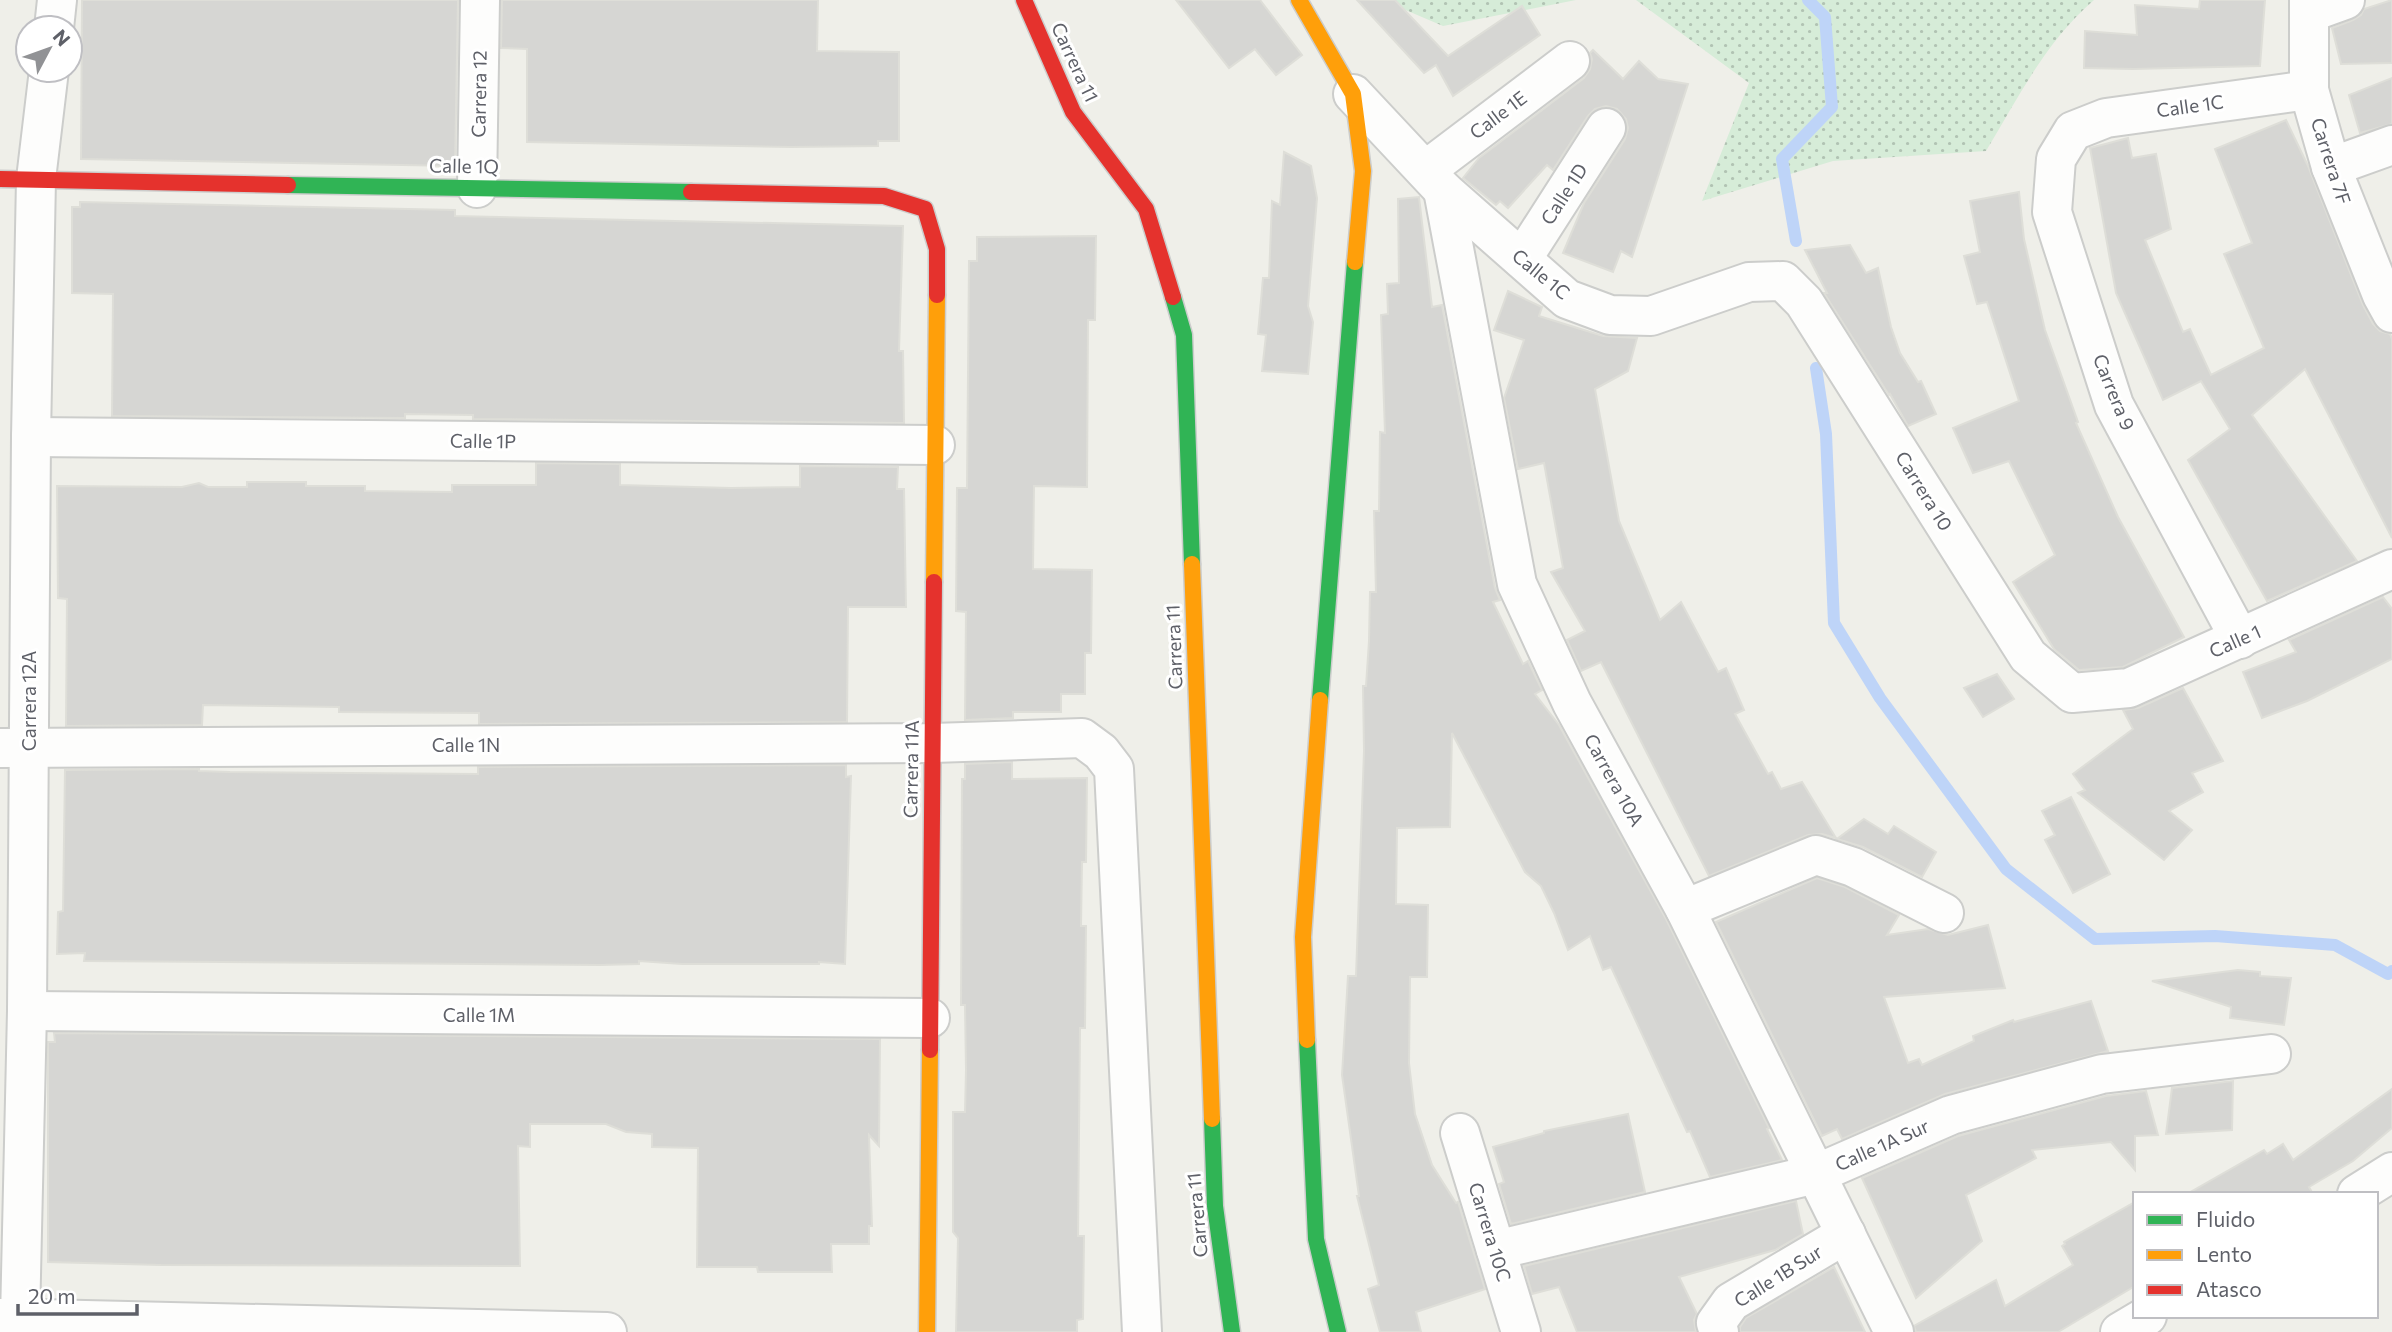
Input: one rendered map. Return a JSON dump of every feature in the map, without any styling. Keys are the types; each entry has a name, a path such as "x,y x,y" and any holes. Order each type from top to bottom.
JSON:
{"main road":[{"name":"Carrera 11","path":"1024,0 1073,112 1146,209 1184,335 1215,1206 1232,1332"},
{"path":"1299,0 1353,94 1363,171 1338,458 1303,937 1316,1239 1338,1332"},
{"name":"Calle 1Q","path":"18,179 884,196 925,209"},
{"name":"Carrera 11A","path":"925,209 937,249 927,1332"}],"street":[{"name":"Carrera 12","path":"477,188 480,0"},
{"path":"2309,6 2346,0"},
{"name":"Carrera 7F","path":"2309,6 2309,90 2331,167 2389,300"},
{"name":"Calle 1E","path":"1435,180 1570,61"},
{"name":"Carrera 12A","path":"14,1323 27,1011 14,747 31,437 18,179 45,84"},
{"name":"Calle 1C","path":"2073,131 2106,118 2309,90"},
{"name":"Calle 1C","path":"1353,94 1435,180 1567,299 1610,315 1651,316 1749,282 1783,281"},
{"name":"Calle 1D","path":"1522,259 1606,128"},
{"name":"Carrera 9","path":"2073,131 2056,159 2052,212 2114,405 2239,639"},
{"path":"2331,167 2392,145"},
{"name":"Carrera 10A","path":"1435,180 1517,584 1572,703 1685,909 1894,1332"},
{"name":"Carrera 10","path":"1783,281 1804,302 2028,656 2072,693"},
{"name":"Calle 1P","path":"31,437 935,445"},
{"name":"Calle 1","path":"2072,693 2129,688 2392,569"},
{"name":"Calle 1N","path":"14,747 933,743 1082,738 1101,752 1114,769 1142,1332"},
{"path":"1685,909 1815,855 1853,867 1944,913"},
{"name":"Calle 1M","path":"27,1011 930,1018"},
{"name":"Calle 1A Sur","path":"1496,1250 1816,1174 1951,1115 2102,1074 2271,1054"},
{"name":"Carrera 10C","path":"1460,1133 1521,1332"},
{"path":"2360,1192 2392,1172"},
{"name":"Calle 1B Sur","path":"1717,1328 1731,1302 1846,1234"},
{"path":"2120,1332 2144,1318"},
{"path":"14,1323 607,1332"}],"green space":[{"path":"1382,0 1576,0 1443,26"},
{"path":"1636,0 2094,0 2061,33 2047,52 1986,151 1833,161 1702,201 1749,83"}],"building":[{"path":"82,0 458,0 455,166 81,159 81,84 84,84"},
{"path":"502,0 818,0 817,51 899,52 899,141 878,141 878,146 791,147 527,142 527,49 501,48"},
{"path":"1176,0 1260,0 1302,55 1276,75 1255,49 1229,68"},
{"path":"1357,0 1395,0 1448,56 1522,6 1540,35 1453,96 1436,65 1424,73"},
{"path":"2200,0 2265,0 2260,66 2084,68 2085,31 2137,35 2135,5 2199,9"},
{"path":"2392,0 2392,63 2341,64 2332,28 2353,20 2361,15 2364,9"},
{"path":"1593,50 1623,79 1639,61 1658,79 1688,84 1632,257 1621,251 1613,272 1563,253 1584,203 1625,139 1628,128 1626,119 1617,109 1606,106 1595,109 1553,170 1547,165 1508,208 1500,201 1496,205 1463,178 1479,158 1584,78 1590,69 1590,53"},
{"path":"2392,78 2392,124 2360,133 2349,95"},
{"path":"2286,120 2308,166 2363,305 2373,324 2380,331 2390,334 2392,339 2392,538 2305,369 2252,415 2357,561 2267,601 2188,460 2230,429 2201,381 2163,400 2116,293 2090,148 2128,138 2132,158 2156,154 2171,229 2145,240 2183,332 2190,329 2211,375 2264,348 2224,254 2252,243 2215,149"},
{"path":"1284,152 1311,166 1317,198 1308,306 1313,322 1308,374 1262,371 1266,335 1258,334 1263,278 1269,278 1272,201 1280,205"},
{"path":"2019,192 2024,239 2045,330 2078,422 2076,423 2118,517 2184,637 2123,667 2079,670 2054,649 2013,582 2055,555 2009,461 1973,473 1953,428 2019,401 1987,302 1977,304 1964,256 1980,252 1970,201"},
{"path":"1419,197 1432,307 1442,305 1495,588 1500,600 1493,602 1523,664 1528,661 1542,690 1535,694 1559,725 1666,919 1769,1128 1767,1129 1782,1160 1710,1177 1611,967 1603,970 1590,936 1568,950 1541,886 1525,872 1452,733 1450,827 1397,828 1396,904 1428,905 1427,977 1410,977 1409,1063 1415,1114 1432,1165 1456,1203 1458,1202 1485,1289 1416,1312 1421,1332 1380,1332 1368,1289 1379,1285 1357,1196 1342,1075 1348,976 1356,976 1364,751 1363,686 1366,686 1370,592 1376,592 1374,511 1379,511 1380,432 1385,433 1381,315 1388,314 1387,284 1399,283 1398,199"},
{"path":"80,202 455,210 455,216 903,226 899,351 903,351 904,423 473,419 473,415 405,414 405,418 112,416 113,294 72,293 72,207 80,207"},
{"path":"1096,236 1095,320 1088,320 1087,487 1034,486 1033,569 1092,570 1091,653 1085,653 1085,694 1061,694 1061,712 1013,712 1013,718 965,720 966,612 956,611 957,488 967,488 969,261 977,261 977,237"},
{"path":"1850,245 1866,273 1878,268 1891,327 1900,353 1918,382 1921,381 1936,414 1908,426 1824,293 1827,293 1805,250"},
{"path":"1508,291 1542,307 1539,316 1603,336 1637,338 1628,371 1595,389 1619,521 1660,620 1681,602 1718,672 1726,668 1744,710 1735,714 1768,774 1772,772 1781,789 1802,782 1836,838 1822,834 1808,835 1709,876 1601,662 1581,671 1567,640 1585,631 1551,572 1563,568 1544,463 1518,469 1504,398 1524,340 1494,330"},
{"path":"536,463 620,464 620,485 731,488 800,487 800,466 898,467 897,489 904,489 906,607 848,607 847,722 479,724 479,713 339,712 339,707 203,705 202,725 66,726 67,599 58,598 57,486 182,487 199,483 208,487 247,487 247,482 306,482 306,486 365,486 365,491 452,492 452,485 536,485"},
{"path":"2383,597 2392,609 2392,659 2307,701 2262,718 2243,672 2296,652 2289,640"},
{"path":"1997,674 2014,699 1983,717 1964,688"},
{"path":"2183,688 2223,761 2192,773 2203,792 2169,811 2192,830 2164,860 2078,793 2085,790 2073,774 2133,729 2123,710 2138,708"},
{"path":"1012,762 1012,779 1087,778 1086,862 1082,862 1081,926 1086,926 1085,1028 1080,1028 1078,1236 1084,1236 1083,1319 1077,1320 1077,1332 956,1332 958,1238 953,1232 953,1112 965,1112 966,1070 965,1005 961,1005 962,779 965,779 965,764"},
{"path":"846,765 846,777 851,776 845,964 682,964 639,961 639,964 600,965 84,961 85,953 57,954 58,912 63,911 65,770 199,769 230,772 478,774 478,767"},
{"path":"2071,797 2110,874 2073,893 2045,840 2055,835 2042,811"},
{"path":"1864,819 1888,834 1894,826 1936,852 1922,877 1863,847 1837,839"},
{"path":"1817,878 1845,887 1899,915 1887,935 1928,929 1948,935 1988,925 2005,988 1884,997 1908,1063 1919,1059 1922,1065 1974,1041 1973,1036 2013,1020 2014,1022 2091,1001 2108,1051 1945,1094 1842,1139 1837,1129 1822,1136 1716,922"},
{"path":"2238,970 2260,972 2260,976 2291,978 2284,1025 2230,1018 2231,1007 2152,981"},
{"path":"54,1033 880,1039 879,1146 869,1135 872,1226 869,1226 869,1244 831,1244 832,1272 758,1272 757,1267 697,1267 698,1148 652,1147 652,1134 626,1132 606,1124 530,1124 530,1147 518,1146 520,1266 48,1262 48,1042 55,1042"},
{"path":"2233,1081 2232,1130 2166,1134 2172,1088"},
{"path":"2392,1089 2392,1128 2353,1161 2309,1187 2312,1192 2190,1192 2264,1150 2267,1154 2283,1144 2293,1160"},
{"path":"2146,1091 2158,1135 2135,1136 2135,1170 2111,1142 2032,1150 2036,1158 1966,1195 1982,1241 1916,1298 1862,1178 1958,1136 2106,1096"},
{"path":"1628,1114 1645,1192 1511,1224 1499,1184 1504,1182 1493,1147 1544,1131"},
{"path":"1796,1201 1803,1234 1775,1250 1679,1277 1697,1314 1694,1320 1696,1332 1577,1332 1559,1287 1532,1294 1524,1266"},
{"path":"2133,1203 2133,1287 2058,1332 1916,1332 1914,1326 1996,1280 2005,1306 2073,1265 2062,1246 2064,1242"},
{"path":"1834,1267 1865,1332 1740,1332 1746,1318"}],"waterway":[{"path":"1796,241 1782,159 1832,107 1825,17 1808,0"},
{"path":"1816,368 1826,434 1834,623 1880,698 2006,869 2095,939 2215,936 2335,945 2388,974 2392,971"}],"traffic: fast":[{"path":"288,185 691,192"},
{"path":"1320,700 1355,262"},
{"path":"1173,297 1184,335 1192,564"},
{"path":"1307,1040 1316,1239 1338,1332"},
{"path":"1212,1119 1215,1206 1232,1332"}],"traffic: slow":[{"path":"1299,0 1353,94 1363,171 1355,262"},
{"path":"934,582 937,295"},
{"path":"1192,564 1212,1119"},
{"path":"1307,1040 1303,937 1320,700"},
{"path":"927,1332 930,1050"}],"traffic: jam":[{"path":"1024,0 1073,112 1146,209 1173,297"},
{"path":"0,179 288,185"},
{"path":"691,192 884,196 925,209 937,249 937,295"},
{"path":"930,1050 934,582"}]}
